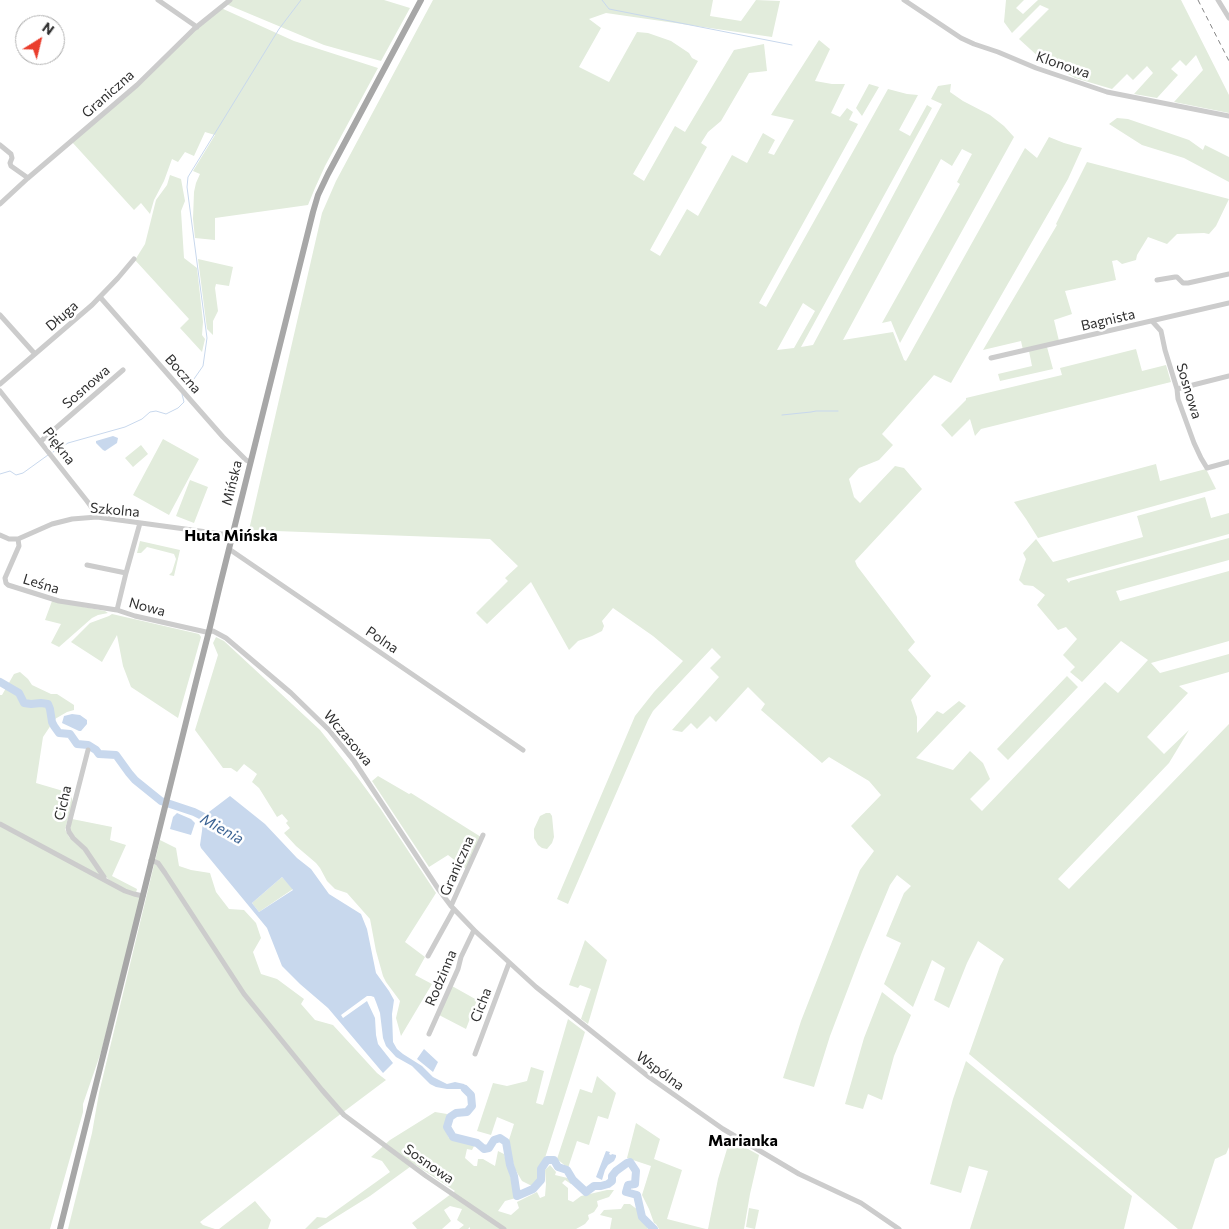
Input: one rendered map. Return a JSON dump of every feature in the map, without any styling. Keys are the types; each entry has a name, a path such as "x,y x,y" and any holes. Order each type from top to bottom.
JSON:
{"main road":[{"name":"Mińska","path":"60,1229 316,200 421,0"}],"street":[{"path":"158,0 197,27"},
{"name":"Graniczna","path":"0,204 137,85 197,27 230,0"},
{"name":"Klonowa","path":"904,0 961,38 1036,68 1107,92 1229,116"},
{"path":"1218,0 1229,18"},
{"path":"0,145 11,154 11,166 28,178"},
{"name":"Długa","path":"0,384 100,297 134,259"},
{"path":"1157,280 1177,277 1183,282 1188,283 1229,274"},
{"name":"Boczna","path":"100,297 223,436 250,462"},
{"name":"Bagnista","path":"991,358 1229,303"},
{"path":"0,315 35,354"},
{"name":"Sosnowa","path":"1152,321 1162,331 1178,399 1194,443 1207,468 1229,462"},
{"name":"Sosnowa","path":"40,442 123,370"},
{"path":"1177,389 1229,376"},
{"name":"Piękna","path":"0,391 91,506 96,517"},
{"name":"Szkolna","path":"18,539 52,524 72,519 96,517 232,534"},
{"name":"Nowa","path":"140,523 117,610 173,625 209,631"},
{"path":"0,535 9,539 18,539"},
{"name":"Leśna","path":"18,539 19,546 5,578 8,585 59,601 117,610"},
{"name":"Polna","path":"229,549 523,750"},
{"path":"88,565 126,573"},
{"name":"Wczasowa","path":"209,631 213,630 226,638 291,693 329,730 354,761 439,890"},
{"name":"Cicha","path":"88,750 68,828 72,838 84,849 106,880"},
{"path":"0,824 125,891 143,896"},
{"name":"Graniczna","path":"452,907 483,835"},
{"name":"Sosnowa","path":"152,860 165,873 244,994 344,1115 426,1176 504,1229"},
{"name":"Wspólna","path":"439,890 474,930 536,987 658,1084 747,1144 798,1174 861,1203 899,1229"},
{"path":"428,956 452,907"},
{"name":"Rodzinna","path":"429,1034 474,930"},
{"name":"Cicha","path":"475,1054 509,963"}],"green space":[{"path":"231,0 384,0 410,8 381,61 324,45 226,4"},
{"path":"433,0 713,0 710,16 741,21 756,0 780,1 772,37 606,13 589,19 601,28 579,67 609,82 637,32 648,33 671,41 698,61 633,174 644,181 675,126 685,132 734,50 764,44 767,71 749,73 721,121 708,132 701,143 707,147 650,250 660,256 687,209 698,216 732,155 747,163 763,133 775,140 768,153 774,155 794,120 771,115 819,40 830,49 815,81 845,84 831,113 840,117 847,108 853,112 849,120 858,124 759,303 766,307 888,89 918,95 899,130 910,136 927,105 932,108 801,347 813,345 942,104 931,99 938,86 951,84 950,92 990,115 1004,126 1014,137 900,343 891,321 882,323 960,184 957,182 972,154 962,149 952,166 941,159 843,340 893,332 906,361 1025,148 1037,158 1049,137 1082,148 1068,179 951,383 934,375 882,434 893,445 879,460 859,468 849,479 854,497 860,503 895,466 904,468 922,489 855,561 915,642 908,650 931,676 911,700 917,717 917,733 937,711 943,714 959,701 966,706 916,758 953,770 970,751 983,763 990,779 970,799 982,811 1105,682 1118,693 1148,660 1121,641 1082,682 1070,672 1075,667 1063,655 1077,639 1066,627 1058,630 1037,605 1045,595 1033,586 1024,585 1019,580 1026,559 1023,553 1036,539 1053,562 1143,537 1137,516 1205,497 1211,518 1229,513 1229,534 1066,579 1069,583 1070,581 1229,538 1229,560 1116,591 1120,601 1229,571 1229,641 1151,663 1160,673 1229,654 1229,672 1179,686 1188,693 1147,737 1164,754 1189,730 1169,763 1058,879 1069,889 1229,724 1229,1147 1226,1154 1215,1159 1192,1229 1178,1229 969,1054 1004,959 978,941 949,1008 934,1000 945,968 932,960 913,1007 884,984 901,943 886,936 904,893 911,886 897,875 890,885 862,952 830,1036 814,1087 783,1078 801,1021 860,870 874,851 851,826 881,795 869,781 829,757 822,763 761,710 765,704 748,687 716,722 710,716 697,729 691,723 682,732 672,730 719,677 710,668 721,657 712,648 653,711 568,904 557,899 635,716 683,661 653,636 613,608 602,621 604,626 602,631 578,641 569,650 531,582 487,624 476,613 508,581 505,578 518,566 490,539 249,530 322,213 336,181","holes":["803,303 815,311 794,348 777,350"]},
{"path":"1006,0 1024,0 1016,8 1023,14 1038,0 1181,0 1229,95 1229,113 1174,102 1203,70 1196,55 1186,66 1180,60 1171,69 1178,75 1157,98 1134,94 1153,73 1147,66 1133,80 1127,74 1112,89 1075,78 1041,59 1019,39 1049,9 1040,5 1012,33 1004,22"},
{"path":"221,8 294,41 378,68 325,166 308,205 215,218 215,240 195,238 193,219 194,192 200,174 193,171 215,135 205,132 194,156 185,152 178,162 172,159 150,214 141,203 134,210 72,142"},
{"path":"869,84 879,87 862,116 856,108"},
{"path":"1117,118 1128,119 1189,140 1203,150 1205,145 1229,157 1229,182 1184,158 1142,145 1109,124"},
{"path":"1087,162 1229,199 1216,226 1209,234 1177,234 1167,244 1148,237 1136,260 1122,264 1117,260 1112,261 1116,280 1065,291 1072,314 1054,320 1059,341 1023,350 1021,341 983,350 1057,225"},
{"path":"170,175 181,179 185,201 181,211 184,258 197,268 203,322 202,335 205,339 202,352 180,328 189,319 135,260 145,244 156,200 167,185"},
{"path":"198,259 233,267 229,286 216,284 218,311 213,321 213,335 207,329"},
{"path":"1047,347 1053,369 1000,381 998,374 1032,366 1029,351"},
{"path":"1136,349 1142,371 1166,365 1171,382 981,429 975,436 970,419 952,437 941,425 966,398 1062,375 1060,368"},
{"path":"163,439 199,459 169,515 133,495"},
{"path":"141,445 148,454 133,467 125,458"},
{"path":"1156,464 1160,481 1206,469 1216,489 1038,538 1014,502"},
{"path":"190,480 208,487 194,523 176,516"},
{"path":"140,541 180,550 174,576 169,575 172,572 176,559 174,554 147,547 141,553 137,553"},
{"path":"52,601 108,613 92,618 59,647 51,643 61,624 45,620"},
{"path":"112,614 199,634 201,637 178,718 131,687 123,666 117,635 102,662 71,642 90,623"},
{"path":"216,637 224,641 320,730 380,808 436,893 405,942 425,957 415,975 432,984 401,1036 396,1018 400,1001 383,976 370,919 347,893 335,889 327,881 316,863 284,833 290,828 286,823 288,821 282,814 277,817 259,788 252,782 257,774 244,764 237,772 231,768 223,768 195,730 218,655 213,643"},
{"path":"20,672 32,685 51,694 57,694 74,705 74,710 55,719 43,737 36,783 70,793 73,802 65,829 69,837 83,850 104,880 142,897 101,1052 83,1104 83,1112 50,1229 0,1229 0,695 2,695 14,674"},
{"path":"1067,676 1078,687 1008,760 997,749"},
{"path":"378,776 409,794 411,793 481,837 466,869 448,855 429,867 372,781"},
{"path":"550,813 552,816 554,837 547,849 538,845 534,838 534,829 540,816"},
{"path":"72,819 112,827 110,840 126,845 112,876 137,889 136,893 126,891 108,879 74,838 70,829"},
{"path":"160,840 176,848 179,866 210,873 216,892 229,909 244,910 256,923 261,938 253,952 261,974 277,979 304,999 301,1004 315,1020 333,1025 377,1073 386,1080 200,1222 215,1229 68,1229 92,1133 99,1093"},
{"path":"282,877 293,889 259,912 252,903"},
{"path":"585,940 607,960 588,1024 581,1019 591,989 580,985 578,988 569,985"},
{"path":"452,986 477,1000 466,1029 439,1015"},
{"path":"882,992 911,1015 894,1056 882,1100 868,1094 863,1109 845,1104 864,1038"},
{"path":"568,1019 585,1032 544,1161 537,1173 539,1177 534,1187 522,1181 515,1169 508,1143 514,1124 497,1117 491,1135 477,1131 493,1083 507,1086 527,1081 531,1067 544,1071 536,1103 543,1105"},
{"path":"966,1061 1132,1196 1124,1229 970,1229 988,1171 969,1166 961,1193 930,1184 953,1099"},
{"path":"597,1076 616,1093 608,1119 598,1116 589,1145 577,1141 568,1168 557,1159 580,1089 592,1093"},
{"path":"435,1112 447,1114 445,1130 449,1138 474,1146 472,1150 467,1149 465,1158 474,1166 477,1166 478,1159 483,1159 495,1166 498,1151 504,1154 512,1183 522,1191 516,1198 505,1201 498,1211 511,1215 519,1208 517,1202 537,1192 540,1198 545,1196 545,1170 550,1165 556,1172 555,1175 576,1180 571,1184 565,1180 562,1183 568,1188 568,1200 573,1202 581,1196 614,1190 609,1197 597,1201 598,1206 594,1212 588,1215 589,1219 585,1224 576,1229 470,1229 470,1227 468,1229 459,1229 464,1225 457,1220 462,1209 450,1206 444,1210 451,1221 442,1229 417,1229 412,1223 455,1191 414,1164 370,1196 317,1229 305,1229 317,1217 326,1218 390,1172 382,1161 371,1157 390,1140"},
{"path":"636,1123 660,1139 654,1159 682,1170 667,1219 706,1229 659,1229 654,1223 642,1195 651,1166 627,1158"},
{"path":"730,1139 759,1155 744,1229 708,1229 718,1179"},
{"path":"255,1201 271,1220 268,1229 219,1229"},
{"path":"624,1204 630,1204 638,1210 648,1229 610,1229 612,1218 600,1215 604,1210 621,1209"},
{"path":"749,1208 759,1210 755,1229 746,1227"}],"water":[{"path":"113,436 118,438 117,443 105,451 96,443 96,441"},
{"path":"80,715 87,720 87,724 81,731 62,723 64,716"},
{"path":"230,796 265,824 297,858 311,869 329,894 361,914 367,929 376,973 394,1000 392,1014 393,1042 397,1049 422,1066 433,1077 447,1084 455,1082 464,1084 474,1096 466,1095 465,1091 460,1089 447,1089 430,1084 412,1066 396,1057 386,1046 383,1038 380,1013 374,997 367,996 341,1015 343,1018 367,1001 375,1018 378,1044 393,1063 383,1073 328,1008 282,966 267,928 201,848 203,819 205,815","holes":["282,877 293,890 259,912 252,903"]},
{"path":"177,813 191,819 195,823 191,835 170,829 173,817"},
{"path":"424,1049 438,1062 433,1072 417,1059"},
{"path":"606,1151 610,1152 609,1154 611,1155 616,1155 616,1157 608,1165 602,1180 596,1177"}],"waterway":[{"path":"187,389 203,366 207,338 187,187 188,177 279,29 301,0"},
{"path":"602,0 609,9 792,45"},
{"path":"53,452 68,443 125,427 142,419 150,412 156,411 166,414 178,408 184,402 182,394"},
{"path":"782,415 816,411 838,411"},
{"path":"0,474 10,471 16,475 23,473 48,455"},
{"name":"Mienia","path":"0,682 19,693 24,703 48,704 52,722 59,733 70,734 77,744 88,745 99,754 116,755 135,780 161,801 194,812 212,821"},
{"path":"465,1089 471,1095 472,1106 467,1112 456,1113 450,1117 447,1127 453,1137 477,1143 484,1149 489,1148 494,1140 500,1138 506,1142 517,1196 533,1189 541,1180 541,1169 547,1160 554,1160 558,1167 567,1170 573,1180 586,1192 594,1186 608,1184 612,1181 612,1176 616,1171 630,1162 636,1171 635,1184 628,1185 626,1192 637,1195 642,1217 654,1229"}],"railway":[{"path":"1198,0 1229,61"}],"district":[{"name":"Huta Mińska","path":"231,536"},
{"name":"Marianka","path":"743,1141"}]}
